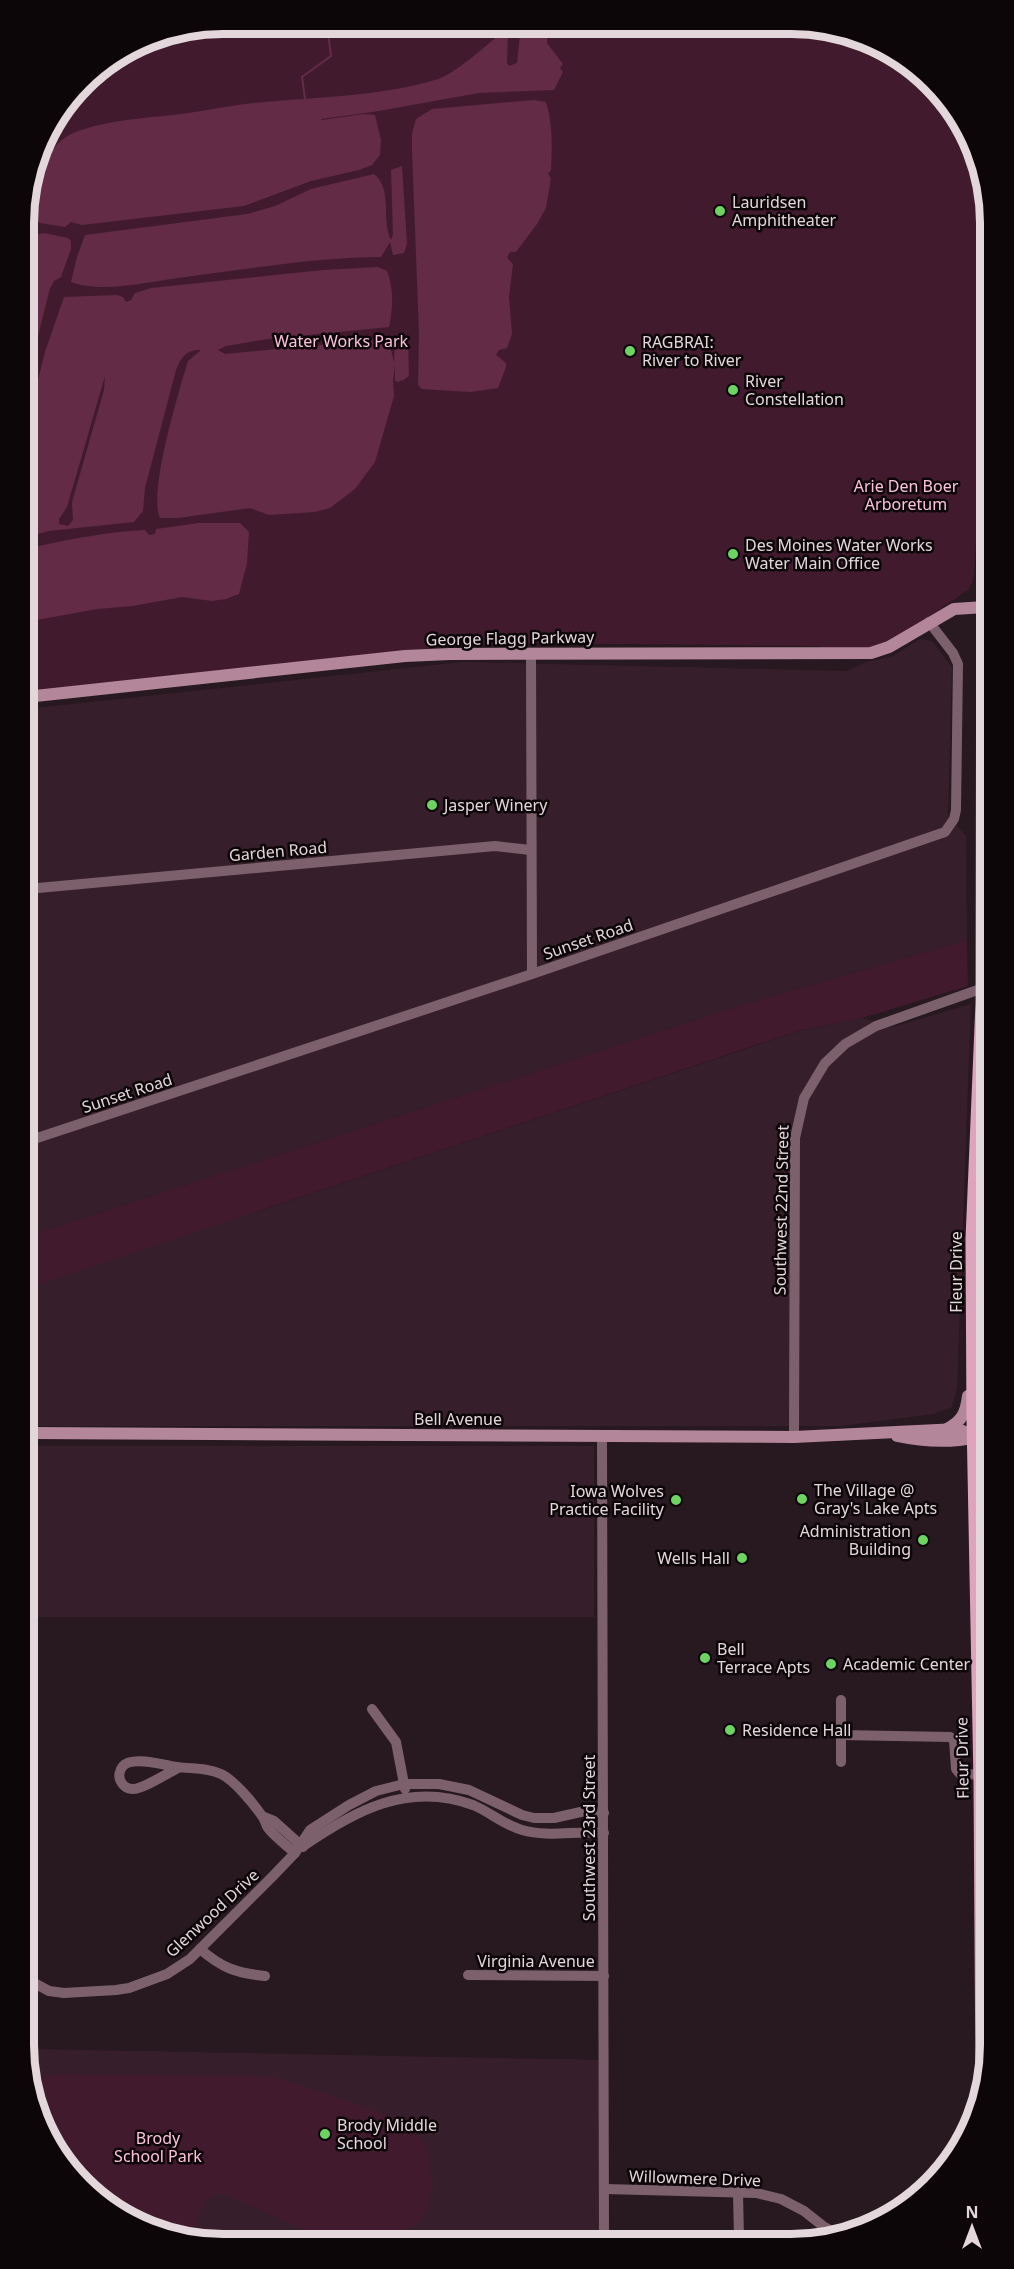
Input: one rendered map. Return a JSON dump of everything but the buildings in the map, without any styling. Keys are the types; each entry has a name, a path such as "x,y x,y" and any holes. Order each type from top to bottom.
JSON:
{"main road":[{"name":"Fleur Drive","path":"979,1418 974,1359 974,1239 980,1094"}],"street":[{"name":"George Flagg Parkway","path":"35,696 405,656 871,653 889,647 954,609 980,607"},
{"name":"Sunset Road","path":"35,1139 532,974 945,832 954,819 956,810 959,674 957,658 929,622"},
{"path":"531,654 532,974"},
{"name":"Garden Road","path":"35,888 495,846 531,850"},
{"name":"Southwest 22nd Street","path":"794,1437 795,1138 804,1098 825,1063 856,1036 876,1026 980,989"},
{"path":"946,1430 958,1423 966,1410 974,1359"},
{"name":"Bell Avenue","path":"35,1433 794,1437 958,1429 979,1435"},
{"name":"Bell Avenue","path":"887,1434 915,1440 959,1440 979,1436"},
{"name":"Southwest 23rd Street","path":"602,1436 604,2234"},
{"path":"841,1700 841,1762"},
{"path":"372,1709 396,1742 406,1798"},
{"path":"841,1735 950,1737 954,1740 956,1769 960,1774 979,1775"},
{"path":"178,1768 134,1790 125,1788 118,1775 122,1767 130,1762 197,1768 223,1774 234,1782 264,1817 266,1826 299,1848"},
{"name":"Glenwood Drive","path":"36,1984 49,1991 64,1993 129,1988 167,1974 190,1959 299,1848 310,1830 376,1791 404,1784 440,1784 454,1786 483,1796 522,1815 534,1818 554,1818 585,1811 604,1813"},
{"name":"Glenwood Drive","path":"299,1848 351,1816 372,1807 406,1798 432,1796 475,1806 522,1830 555,1835 576,1831 604,1833"},
{"path":"499,1819 505,1807"},
{"path":"200,1948 227,1968 242,1973 265,1976"},
{"name":"Virginia Avenue","path":"468,1976 604,1976"},
{"name":"Willowmere Drive","path":"605,2189 756,2193 781,2199 804,2211 830,2230"},
{"path":"738,2192 739,2234"}],"shaded area":[{"path":"500,34 508,34 507,63 509,66 517,63 520,34 548,34 547,43 563,64 560,68 563,72 554,90 479,93 321,119 364,114 375,115 381,140 380,155 372,165 359,170 311,181 244,206 82,225 71,222 65,227 40,223 35,220 36,199 46,161 58,144 76,132 133,119 254,103 347,96 416,85 446,76"},
{"path":"534,100 546,102 548,111 552,144 551,170 548,174 551,178 546,208 516,252 510,252 507,258 513,264 509,297 512,334 507,348 499,350 496,355 506,363 498,388 471,392 422,389 418,385 419,333 412,151 412,134 416,119 432,109"},
{"path":"402,166 407,244 404,253 393,255 390,242 381,257 308,261 128,286 98,287 71,282 85,235 247,214 275,206 311,189 374,174 380,180 383,188 391,240 393,234 391,170"},
{"path":"44,233 68,238 71,241 71,249 61,277 54,281 50,288 35,348 35,235"},
{"path":"378,267 387,271 392,299 389,327 268,339 226,346 218,350 225,354 382,339 390,346 394,362 395,339 408,339 409,376 402,381 395,381 395,365 394,396 375,462 355,489 330,508 315,512 269,515 250,508 178,518 160,518 157,505 158,487 166,441 188,361 201,350 196,350 185,355 176,370 145,488 143,511 134,522 49,531 35,535 35,392 45,352 64,297 117,295 123,297 126,302 131,300 135,293 151,288 323,270","holes":["105,376 104,390 72,502 73,520 68,526 59,524 59,519 67,507"]},
{"path":"199,523 240,523 249,532 247,563 239,594 212,601 182,597 35,620 35,547 115,533 145,530 149,535 155,534 156,529"},
{"path":"920,639 932,641 952,667 948,815 966,836 967,940 742,1005 35,1234 35,708 462,662 847,671 866,662 893,656"},
{"path":"971,1004 957,1388 952,1407 934,1414 842,1426 35,1426 35,1286 799,1031 862,1018 893,1027"},
{"path":"35,1446 594,1446 594,1617 35,1617"},
{"name":"Brody Middle School","path":"35,2049 605,2060 604,2234 224,2234 187,2231 140,2215 118,2203 90,2179 74,2161 49,2118 36,2070"}],"green space":[{"name":"Water Works Park","path":"224,34 790,34 827,38 874,54 906,74 940,108 965,151 978,199 980,224 979,497 974,574 968,590 889,644 865,650 826,649 817,646 526,643 432,648 229,673 35,692 36,199 49,151 66,118 90,90 118,66 151,49 175,41"},
{"path":"967,940 968,986 862,1018 798,1031 35,1286 35,1234 742,1005"},
{"name":"Brody School Park","path":"57,2074 265,2076 278,2078 352,2102 408,2127 426,2146 431,2173 427,2210 414,2226 401,2234 313,2234 224,2194 214,2194 206,2200 192,2232 163,2224 118,2203 90,2179 74,2161 49,2118 41,2094 38,2080"}],"waterway":[{"path":"305,99 302,77 331,56 328,34"}],"place":[{"name":"Lauridsen Amphitheater","path":"720,211"},
{"name":"RAGBRAI: River to River","path":"630,351"},
{"name":"River Constellation","path":"733,390"},
{"name":"Des Moines Water Works Water Main Office","path":"733,554"},
{"name":"Jasper Winery","path":"432,805"},
{"name":"The Village @ Gray's Lake Apts","path":"802,1499"},
{"name":"Iowa Wolves Practice Facility","path":"676,1500"},
{"name":"Administration Building","path":"923,1540"},
{"name":"Wells Hall","path":"742,1558"},
{"name":"Bell Terrace Apts","path":"705,1658"},
{"name":"Academic Center","path":"831,1664"},
{"name":"Residence Hall","path":"730,1730"},
{"name":"Brody Middle School","path":"325,2134"}],"park label":[{"name":"Arie Den Boer Arboretum","path":"906,495"}]}
